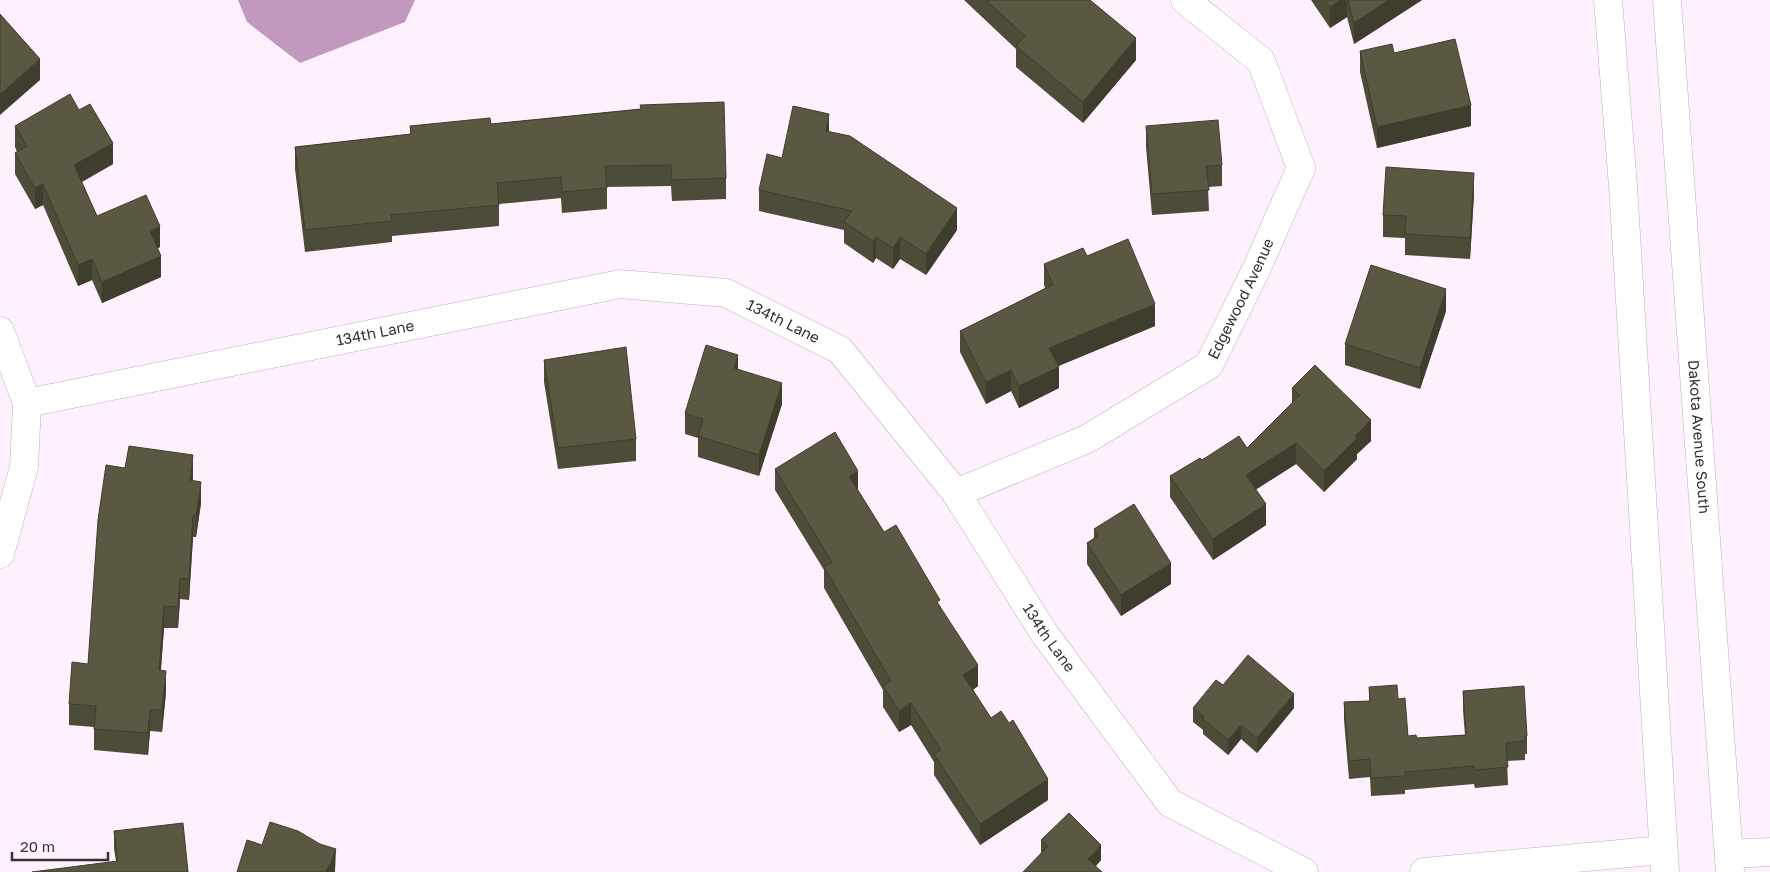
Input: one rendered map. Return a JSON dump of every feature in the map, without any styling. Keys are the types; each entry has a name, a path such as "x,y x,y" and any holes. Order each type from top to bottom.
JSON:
{"street":[{"name":"Edgewood Avenue","path":"956,493 1087,439 1209,365 1255,272 1300,168 1261,60 1185,0"},
{"path":"1424,872 1664,861 1623,186 1608,0"},
{"name":"Dakota Avenue South","path":"1667,0 1730,863"},
{"name":"134th Lane","path":"27,403 620,284 726,293 840,350 956,493 1044,633 1170,802 1304,872"},
{"path":"0,331 27,403 24,466 0,554"},
{"path":"1730,863 1770,852"}],"shaded area":[{"path":"238,0 415,0 405,22 300,63 247,22"}],"building":[{"path":"986,0 1090,0 1136,38 1083,102 1016,46 1025,36"},
{"path":"1325,0 1341,0 1330,7"},
{"path":"1348,0 1389,0 1354,23"},
{"path":"0,14 40,59 0,94"},
{"path":"1455,39 1471,105 1377,127 1360,51 1392,44 1394,53"},
{"path":"70,94 79,110 90,104 113,143 74,165 97,216 146,195 160,226 150,231 161,256 102,282 92,259 78,265 43,184 35,188 15,153 27,146 15,126"},
{"path":"724,102 726,178 672,180 671,165 605,166 607,188 562,192 561,177 497,183 499,205 391,215 392,221 305,230 295,147 411,134 410,126 490,118 491,124 641,109 640,105"},
{"path":"793,106 829,114 826,131 850,136 957,208 926,254 900,237 893,248 876,237 873,241 844,222 852,211 759,190 767,154 782,158"},
{"path":"1218,120 1222,165 1206,166 1209,190 1152,194 1146,126"},
{"path":"1386,167 1474,173 1470,238 1405,234 1406,216 1383,215"},
{"path":"1128,239 1155,304 1049,348 1059,367 1019,386 1011,370 986,382 960,331 1053,285 1044,264 1083,248 1087,256"},
{"path":"1371,265 1446,289 1420,368 1345,344"},
{"path":"706,345 738,355 734,368 782,383 759,455 698,436 703,419 685,413"},
{"path":"626,347 636,439 558,448 544,360"},
{"path":"1315,365 1371,420 1355,436 1357,438 1324,471 1296,443 1246,475 1266,504 1213,539 1170,476 1200,458 1202,460 1239,436 1247,448 1300,395 1292,388"},
{"path":"835,432 858,471 849,476 884,532 896,525 940,600 937,602 978,665 963,675 991,718 1001,711 1009,723 1013,720 1048,779 980,824 934,754 941,750 911,703 899,711 883,686 891,681 824,567 832,562 775,469"},
{"path":"129,446 193,455 190,480 201,482 196,516 193,516 189,579 180,578 178,607 164,606 159,670 166,671 162,710 150,710 148,733 94,729 96,706 69,704 72,662 88,664 98,520 106,465 125,468"},
{"path":"1134,504 1171,563 1121,595 1087,543 1098,536 1094,529"},
{"path":"1248,655 1294,694 1257,738 1241,725 1228,740 1203,719 1204,716 1193,708 1216,680 1223,685"},
{"path":"1397,685 1398,699 1405,698 1408,736 1416,735 1417,738 1466,735 1463,691 1524,686 1527,736 1525,736 1525,741 1506,743 1508,767 1475,770 1474,766 1405,772 1405,776 1371,778 1370,759 1349,761 1344,702 1370,701 1369,687"},
{"path":"1069,813 1101,845 1088,859 1102,872 1023,872 1048,846 1041,840"},
{"path":"270,822 298,831 320,844 336,849 331,863 325,872 237,872 247,840 262,845"},
{"path":"183,823 188,872 32,872 118,861 114,831"}]}
